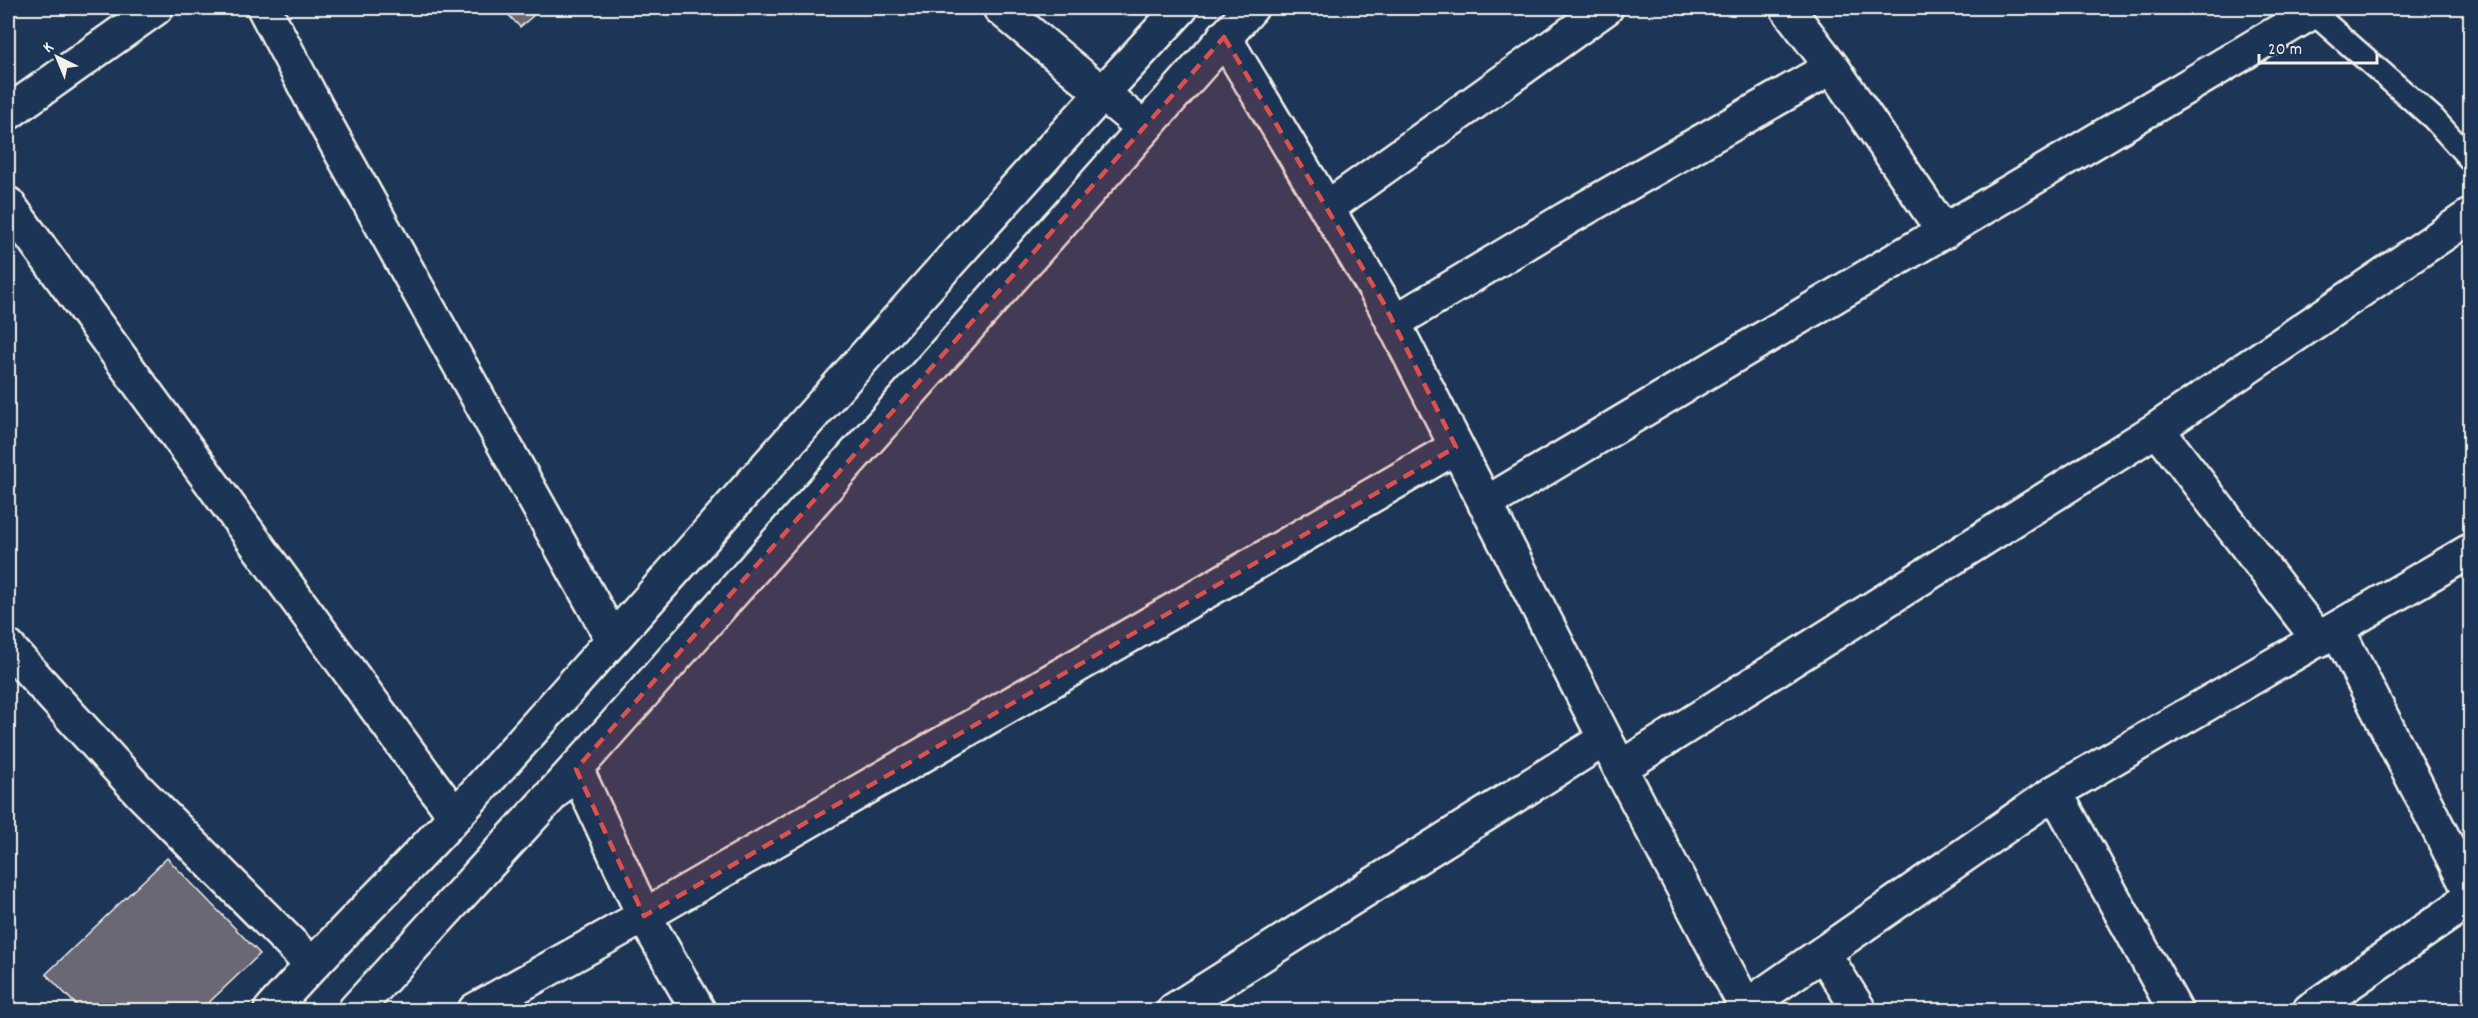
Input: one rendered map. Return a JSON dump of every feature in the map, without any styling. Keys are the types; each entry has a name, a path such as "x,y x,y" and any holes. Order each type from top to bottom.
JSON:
{"street":[{"path":"8,113 156,8"},
{"path":"264,8 315,105 612,638"},
{"path":"1000,8 1144,128"},
{"path":"271,1011 311,964 455,816 612,638 1181,8"},
{"path":"355,1011 576,769 1251,8"},
{"path":"1326,208 1606,8"},
{"path":"1787,8 1832,67 1944,232"},
{"path":"1485,504 1944,232 2313,9"},
{"path":"1224,37 1394,323 1744,1009 2055,792 2470,552"},
{"path":"1394,323 1566,219 1832,67"},
{"path":"8,204 455,816"},
{"path":"1174,1011 1612,754 2157,429 2470,216"},
{"path":"2157,429 2328,634 2467,904 2310,1011"},
{"path":"475,1011 644,916 1456,447"},
{"path":"8,647 139,791 311,964"},
{"path":"576,769 644,916 698,1011"},
{"path":"2055,792 2175,1011"},
{"path":"1824,954 1859,1011"}],"lane":[{"path":"2313,9 2433,117 2470,159"}],"highlighted area":[{"path":"1224,37 1383,302 1456,447 644,916 576,769"}],"building":[{"path":"502,8 542,8 520,27"},
{"path":"167,858 260,954 201,1010 81,1010 46,974"}]}
